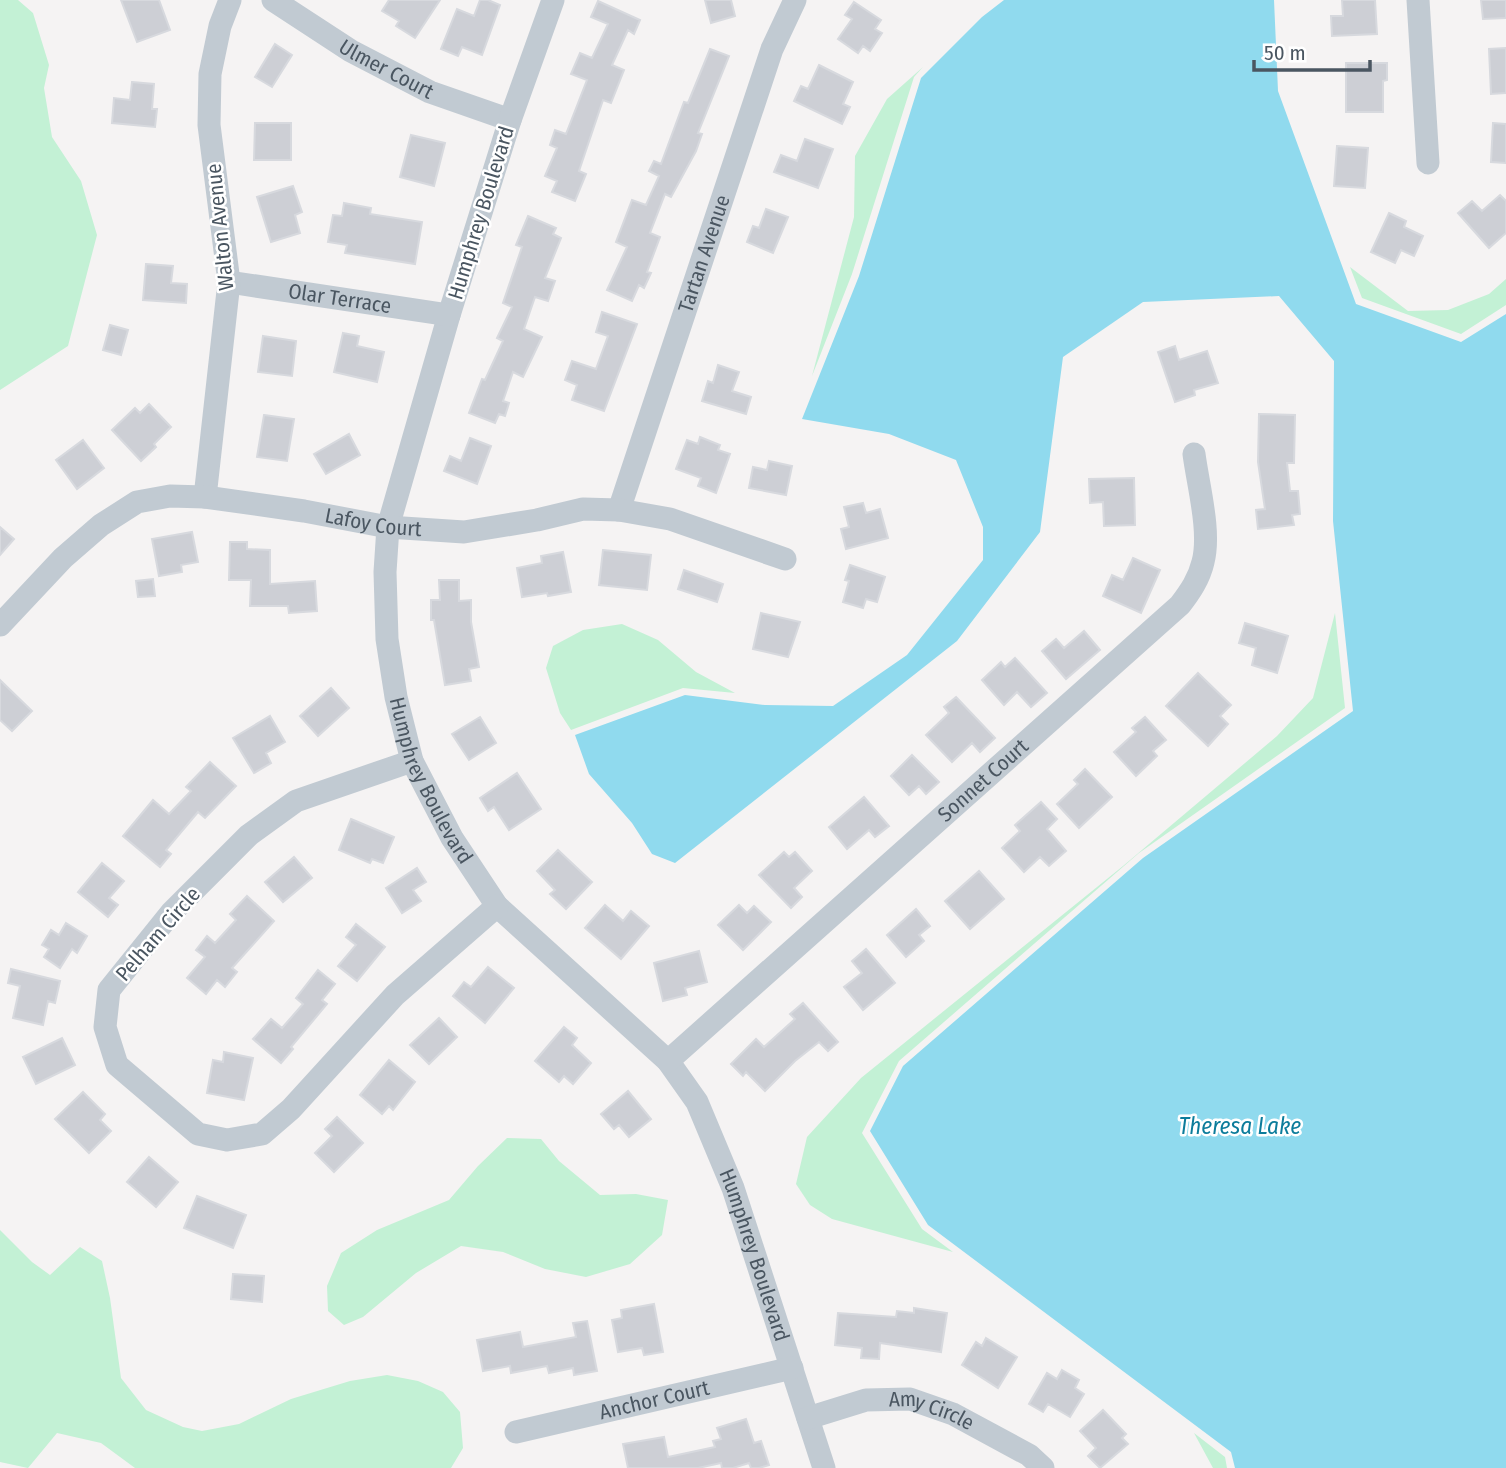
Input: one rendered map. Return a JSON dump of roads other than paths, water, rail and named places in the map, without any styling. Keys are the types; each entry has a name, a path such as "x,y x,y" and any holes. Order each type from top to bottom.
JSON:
{"street":[{"name":"Walton Avenue","path":"205,497 229,282 209,125 211,74 220,26 230,0"},
{"name":"Ulmer Court","path":"273,0 351,51 430,92 510,120"},
{"name":"Humphrey Boulevard","path":"553,0 510,120 449,316 388,527 385,572 387,639 396,697 412,761 452,838 497,906 668,1061 697,1102 733,1188 824,1468"},
{"name":"Tartan Avenue","path":"619,510 772,49 795,0"},
{"path":"1418,0 1428,163"},
{"name":"Olar Terrace","path":"229,282 449,316"},
{"name":"Sonnet Court","path":"668,1061 1180,605 1192,589 1203,563 1205,540 1194,454"},
{"name":"Lafoy Court","path":"0,625 63,558 101,525 137,502 170,496 205,497 304,511 388,527 464,532 583,509 619,510 670,519 785,559"},
{"name":"Pelham Circle","path":"412,761 296,801 249,835 171,913 109,990 105,1027 117,1065 198,1134 227,1140 261,1134 291,1109 395,995 497,906"},
{"name":"Anchor Court","path":"516,1432 792,1368"},
{"name":"Amy Circle","path":"808,1418 866,1400 910,1399 953,1414 1029,1455 1043,1468"}],"water":[{"name":"Theresa Lake","path":"1004,0 1274,0 1278,91 1356,304 1461,342 1506,314 1506,1468 1235,1468 1231,1452 928,1225 870,1131 903,1066 1143,858 1353,711 1333,521 1334,361 1279,296 1143,302 1063,357 1040,532 957,641 675,863 652,854 632,823 589,774 575,735 685,695 765,705 833,706 907,655 983,560 983,527 956,460 889,434 802,419 859,276 921,78 982,17"}]}
